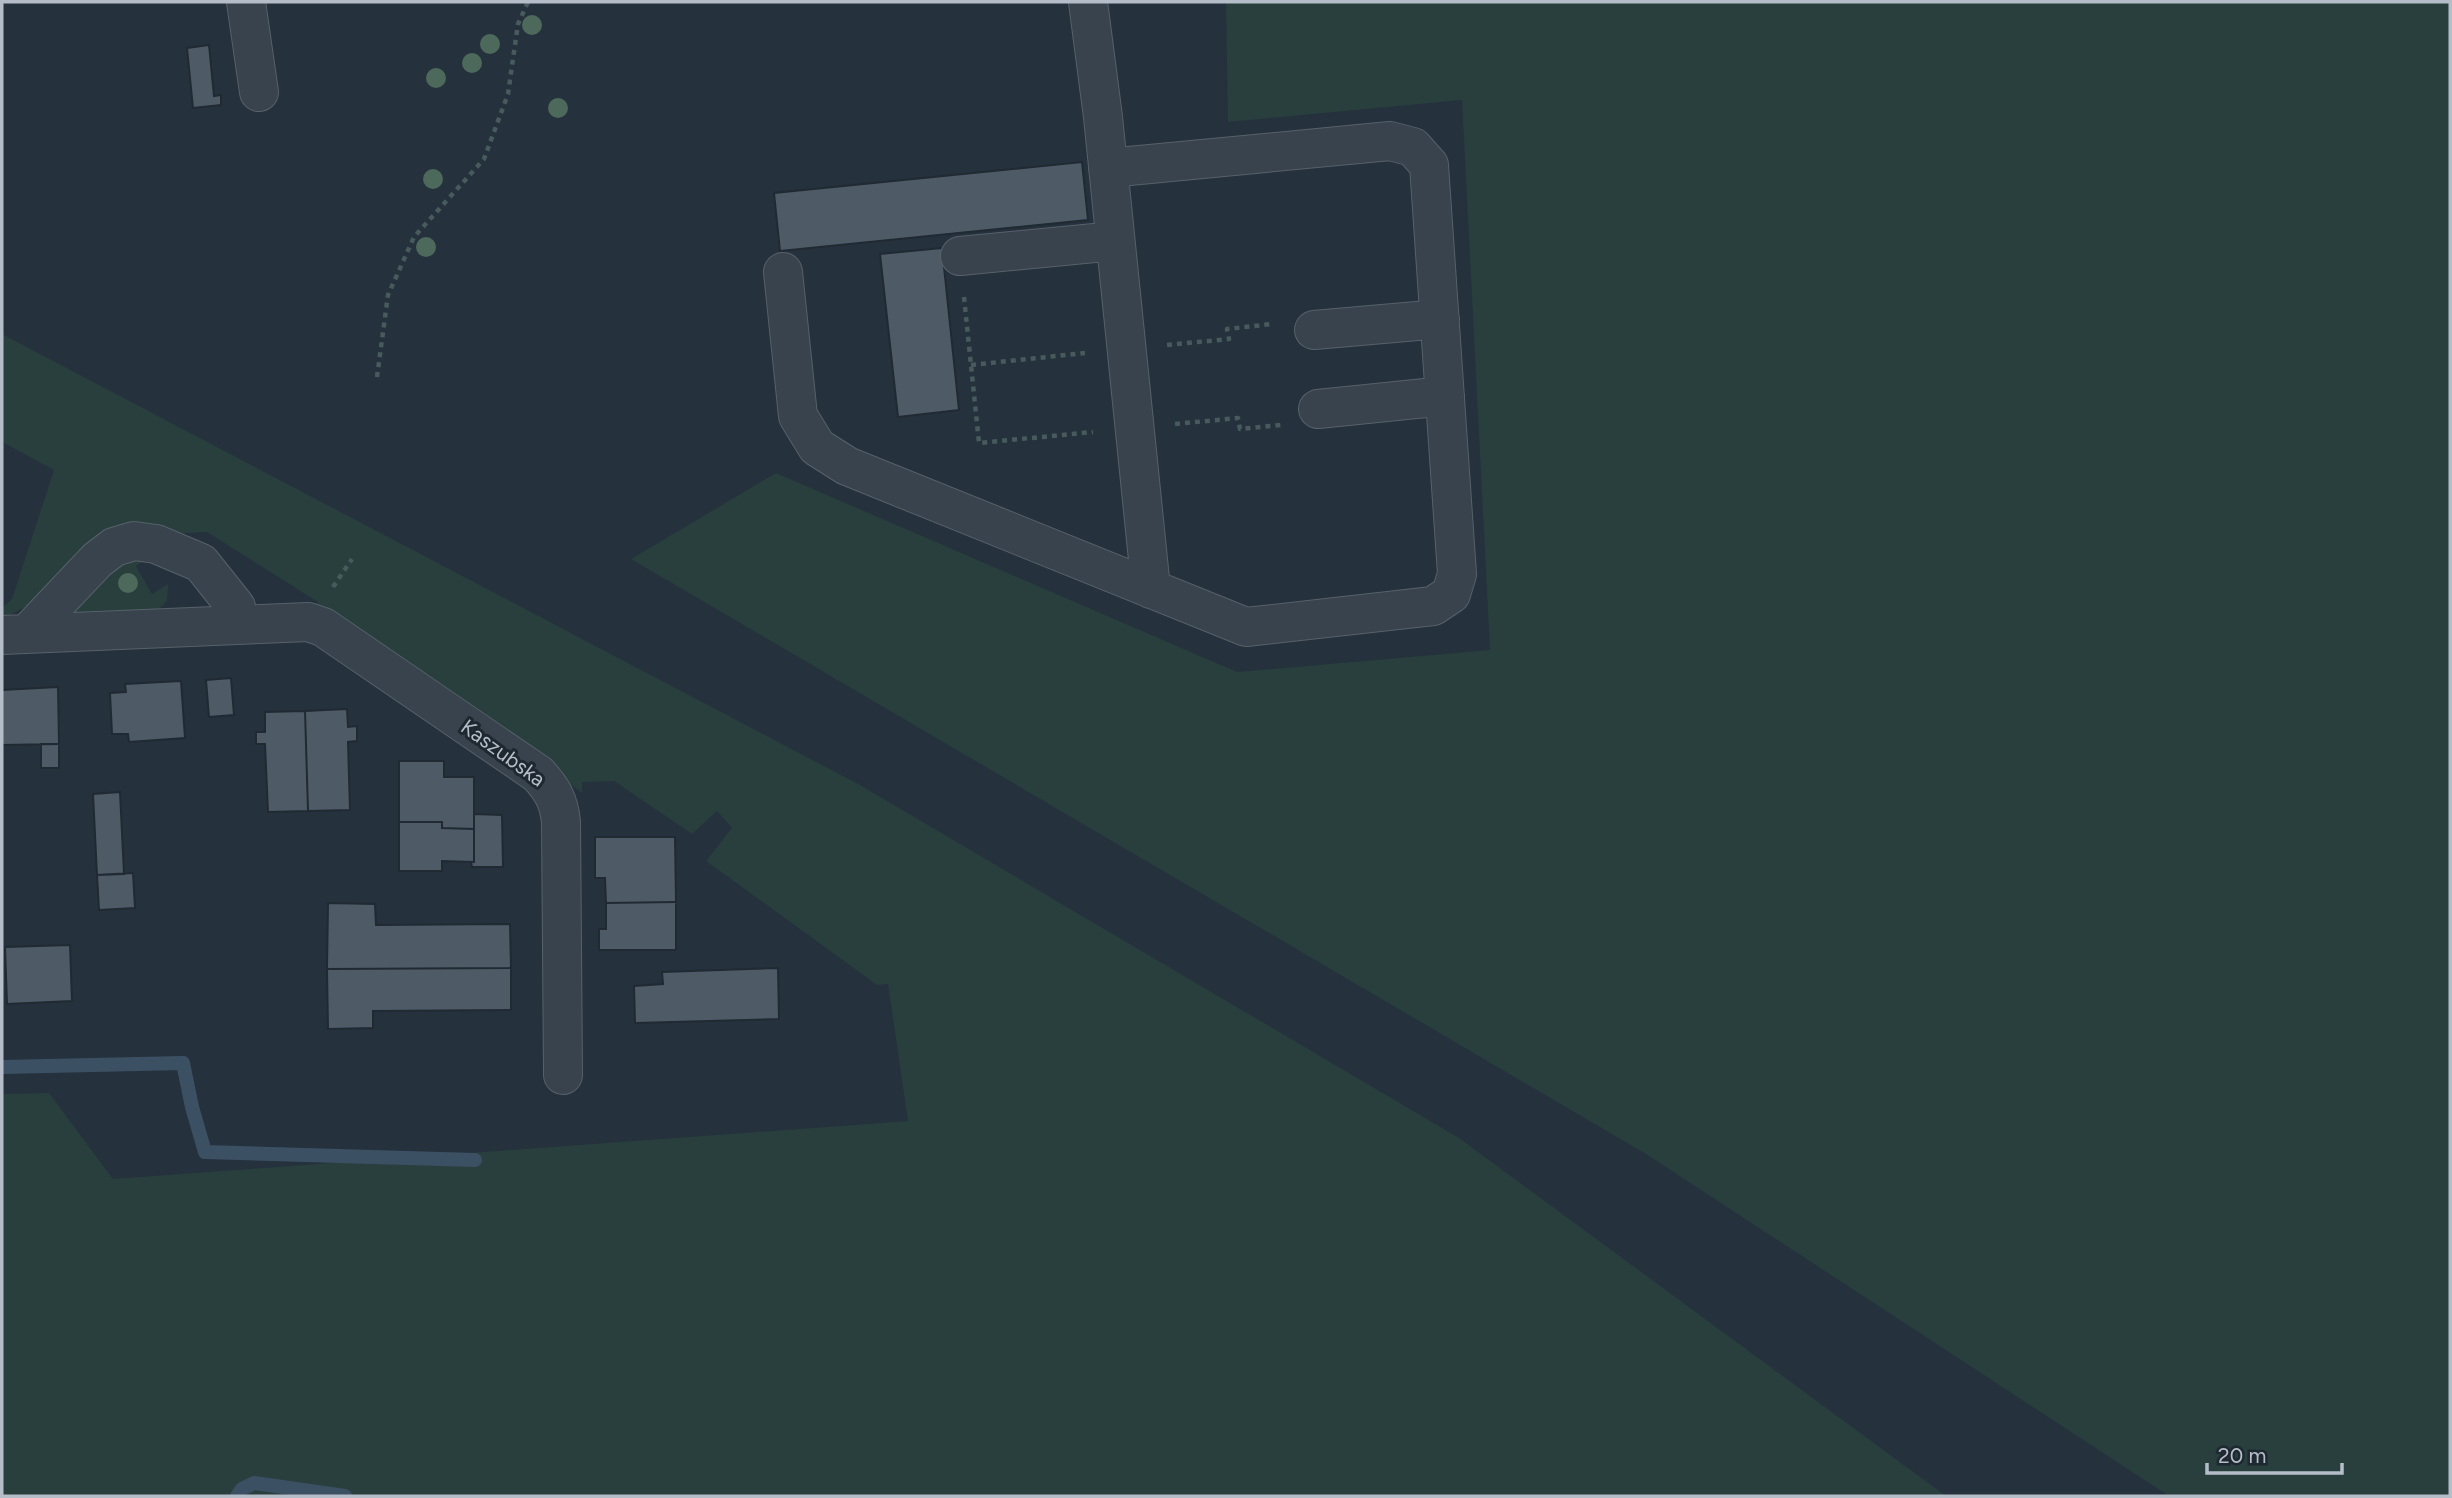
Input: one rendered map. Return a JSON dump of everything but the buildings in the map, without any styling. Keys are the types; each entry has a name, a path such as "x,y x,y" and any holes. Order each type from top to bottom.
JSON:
{"street":[{"path":"246,2 259,92"},
{"path":"1088,2 1108,168 1151,589"},
{"path":"783,272 798,416 817,447 847,466 1245,628 1433,606 1451,594 1457,574 1429,164 1413,146 1390,141 1108,168"},
{"path":"960,256 1115,241"},
{"path":"1314,330 1440,319"},
{"path":"1318,409 1445,396"},
{"name":"Kaszubska","path":"14,635 97,560 114,547 134,541 156,544 201,563 236,607 238,625"},
{"name":"Kaszubska","path":"14,635 309,622 323,628 538,774 551,788 559,805 561,821 563,1075"}],"path":[{"path":"377,377 388,295 414,237 484,159 508,94 518,24 527,2"}],"green space":[{"path":"1226,2 2450,2 2450,1496 2169,1496 1646,1154 631,559 776,473 1237,672 1490,650 1462,100 1228,122"},
{"path":"2,334 860,785 1459,1138 1946,1496 2,1496 2,1094 49,1093 113,1179 908,1121 888,984 877,985 706,861 732,828 717,811 692,834 614,781 582,782 582,793 522,747 316,606 318,602 207,532 167,534 2,619 2,608 12,599 54,470 2,442"},
{"path":"146,559 136,566 152,594 168,584 167,601 155,613 73,616 71,603 112,563"}],"waterway":[{"path":"2,1067 183,1063 205,1152 475,1160"},
{"path":"237,1496 242,1489 254,1483 345,1496"}]}
